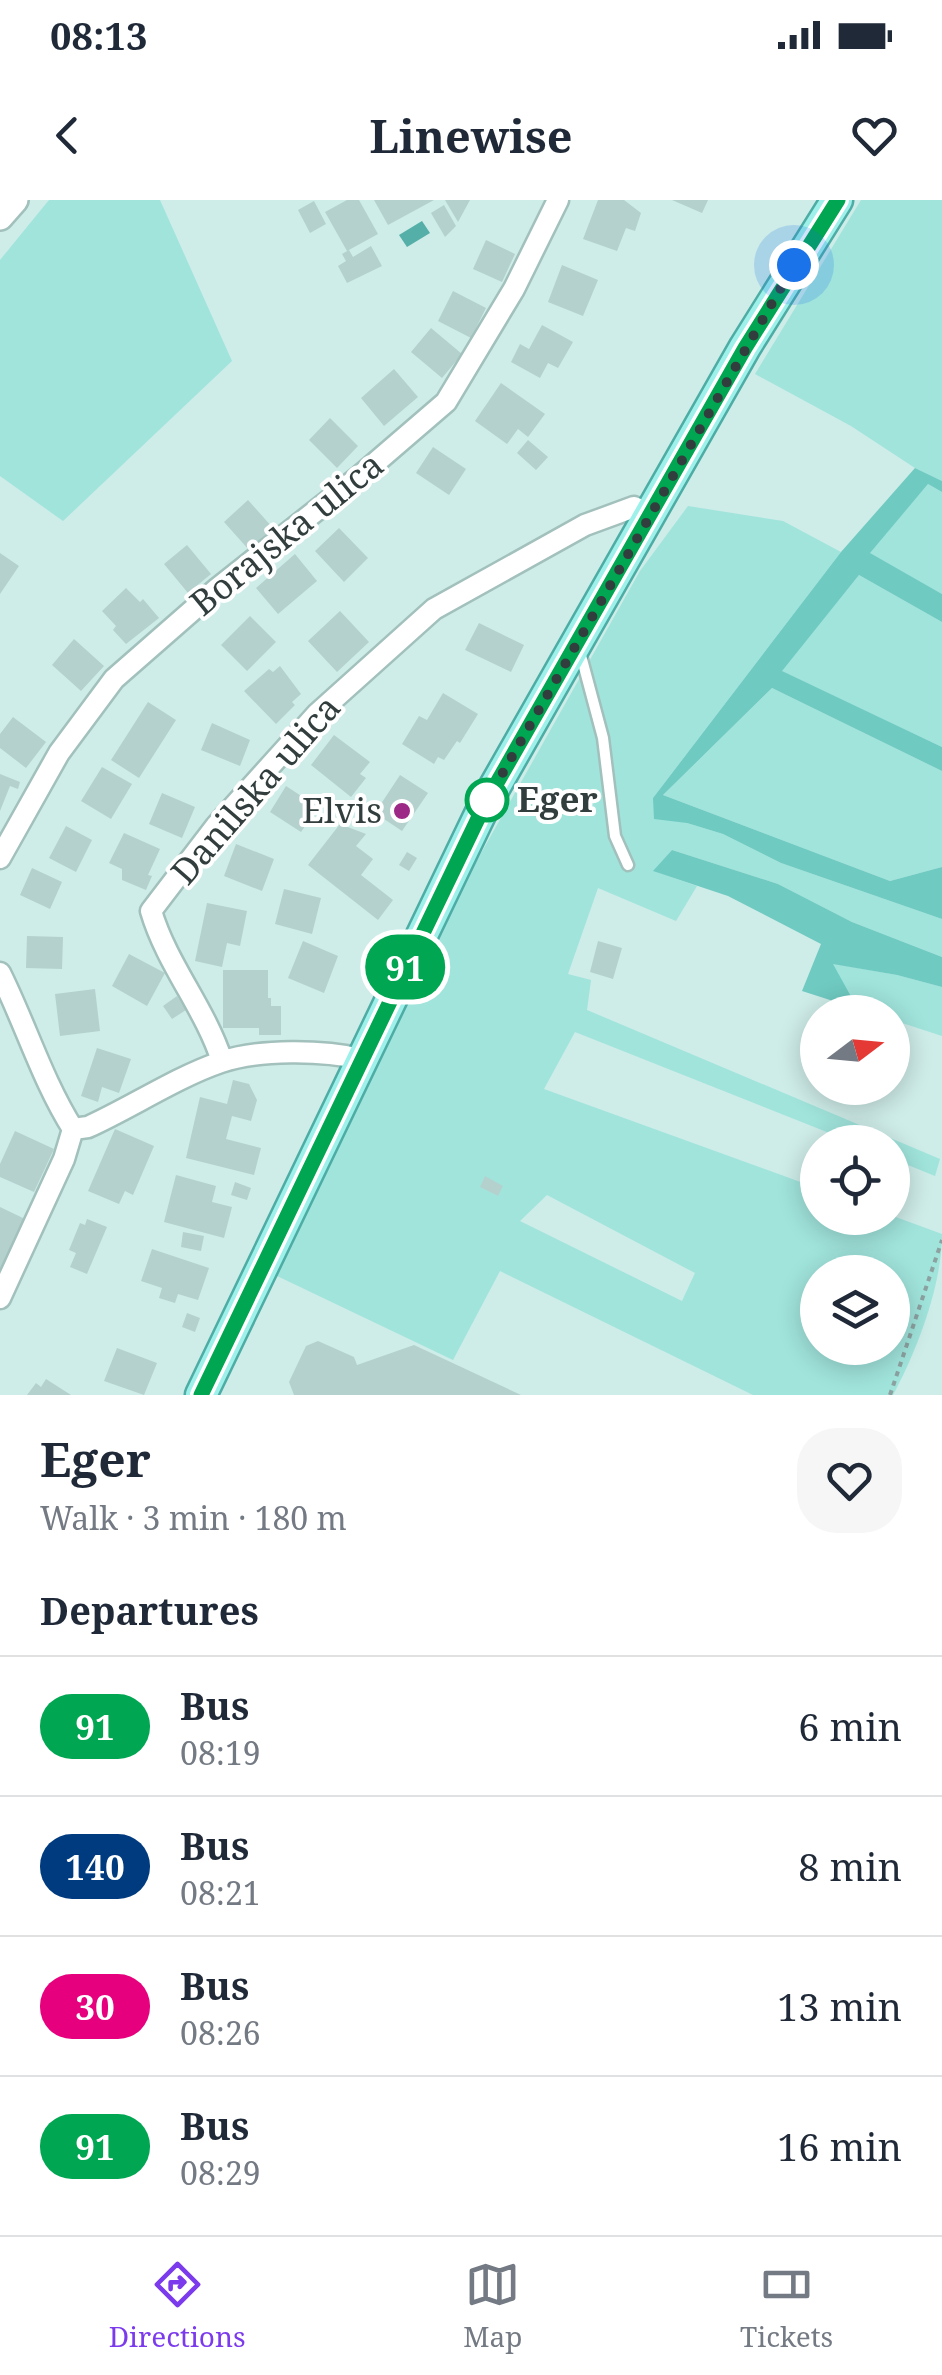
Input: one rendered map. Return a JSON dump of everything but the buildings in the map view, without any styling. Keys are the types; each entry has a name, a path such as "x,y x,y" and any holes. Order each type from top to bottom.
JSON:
{"main road":[{"path":"201,1395 486,802 765,314 838,200"}],"street":[{"path":"0,217 15,200"},
{"name":"Borajska ulica","path":"0,858 59,753 114,679 218,588 446,402 514,290 558,200"},
{"name":"Danilska ulica","path":"222,1062 211,1028 159,936 151,911 216,826 318,714 434,610 585,525 634,507 650,513"},
{"path":"0,973 26,1024 57,1104 72,1129 64,1159 0,1298"},
{"path":"72,1129 88,1127 222,1062 258,1054 341,1054 361,1058"}],"lane":[{"path":"576,642 603,738 614,836 628,864"}],"path":[{"path":"890,1395 942,1240"}],"shaded area":[{"path":"49,200 160,200 232,361 63,521 0,476 0,260"},
{"path":"861,200 942,200 942,481 755,374"},
{"path":"422,221 430,233 407,247 399,235"},
{"path":"915,468 942,481 942,492 928,484 870,553 942,594 942,622 859,575 782,671 942,747 942,771 772,688 663,795 890,881 942,867 942,919 781,863 723,834 687,823 654,819 653,798 841,552"},
{"path":"928,484 942,492 942,594 869,553"},
{"path":"688,506 783,521 841,552 653,798 687,823 723,834 781,863 942,919 942,957 852,922 778,884 672,850 654,871 697,886 676,921 598,888 568,974 591,980 587,1010 800,1100 800,1105 812,1105 859,1125 809,1125 575,1032 544,1089 800,1182 800,1235 910,1235 910,1222 942,1234 938,1274 910,1360 910,1255 800,1255 800,1365 908,1365 893,1395 753,1395 500,1271 453,1360 275,1275 471,871 640,571","holes":["547,1195 695,1273 682,1301 520,1221"]},
{"path":"859,575 942,622 942,747 781,671"},
{"path":"772,688 942,771 942,867 890,881 663,795"},
{"path":"672,850 778,884 852,922 942,957 942,987 833,964 850,995 802,991 821,944 728,896 653,871"},
{"path":"831,963 942,987 942,1036 910,1026 910,995 850,995"},
{"path":"910,1146 940,1159 935,1176 910,1166"}],"bus line":[{"name":"91","path":"201,1395 486,802 745,348 838,200"}],"place":[{"name":"Eger","path":"487,800"},
{"name":"Elvis","path":"402,811"}],"route":[{"path":"487,800 794,265"}]}
